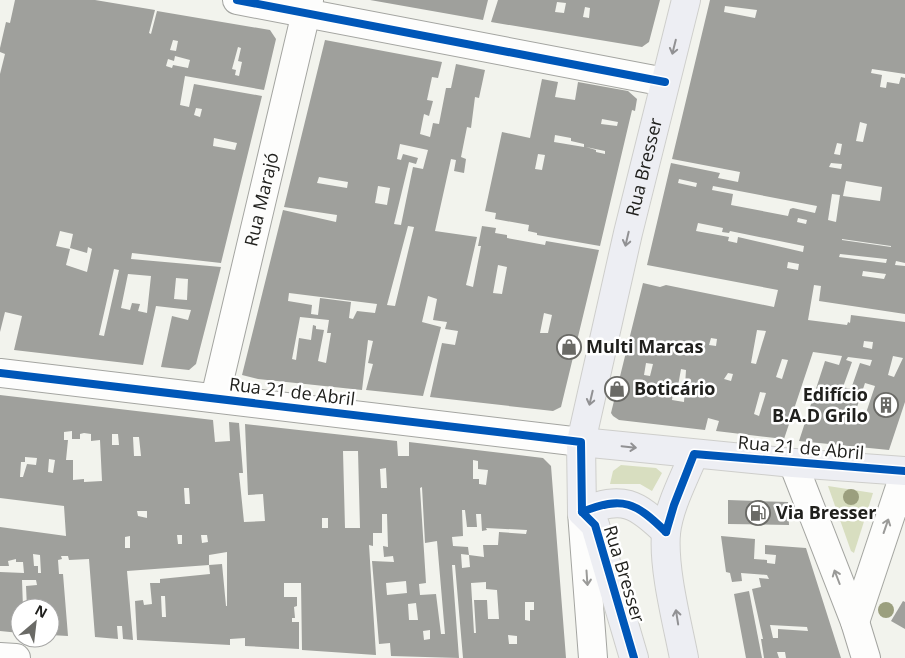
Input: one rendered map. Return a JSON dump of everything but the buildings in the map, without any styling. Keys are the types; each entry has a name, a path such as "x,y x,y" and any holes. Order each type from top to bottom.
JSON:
{"main road":[{"name":"Rua Bresser","path":"634,658 595,524 582,512 580,442 686,0"},
{"name":"Rua 21 de Abril","path":"580,442 905,472"},
{"path":"684,658 670,576 666,532 674,505 694,454"},
{"path":"582,512 609,502 625,503 646,512 666,532"}],"street":[{"path":"236,0 307,6 665,82"},
{"name":"Rua Marajó","path":"215,398 307,6"},
{"name":"Rua 21 de Abril","path":"0,373 580,442"},
{"path":"793,463 855,622 866,658"},
{"path":"855,622 905,472"},
{"name":"Rua Bresser","path":"582,512 593,658"},
{"path":"0,657 16,658"}],"green space":[{"path":"621,465 656,468 662,473 652,491 640,484 610,484 613,471"},
{"path":"828,486 873,493 854,553 851,551"}],"cycle path":[{"path":"237,0 665,82"},
{"path":"0,373 581,442 582,512 595,525 634,658"},
{"path":"666,532 674,505 694,454 905,471"},
{"path":"582,512 608,504 619,503 628,505 646,514 666,532"}],"place":[{"name":"Multi Marcas","path":"569,347"},
{"name":"Boticário","path":"617,389"},
{"name":"Edifício B.A.D Grilo","path":"886,405"},
{"name":"Via Bresser","path":"758,513"}]}
